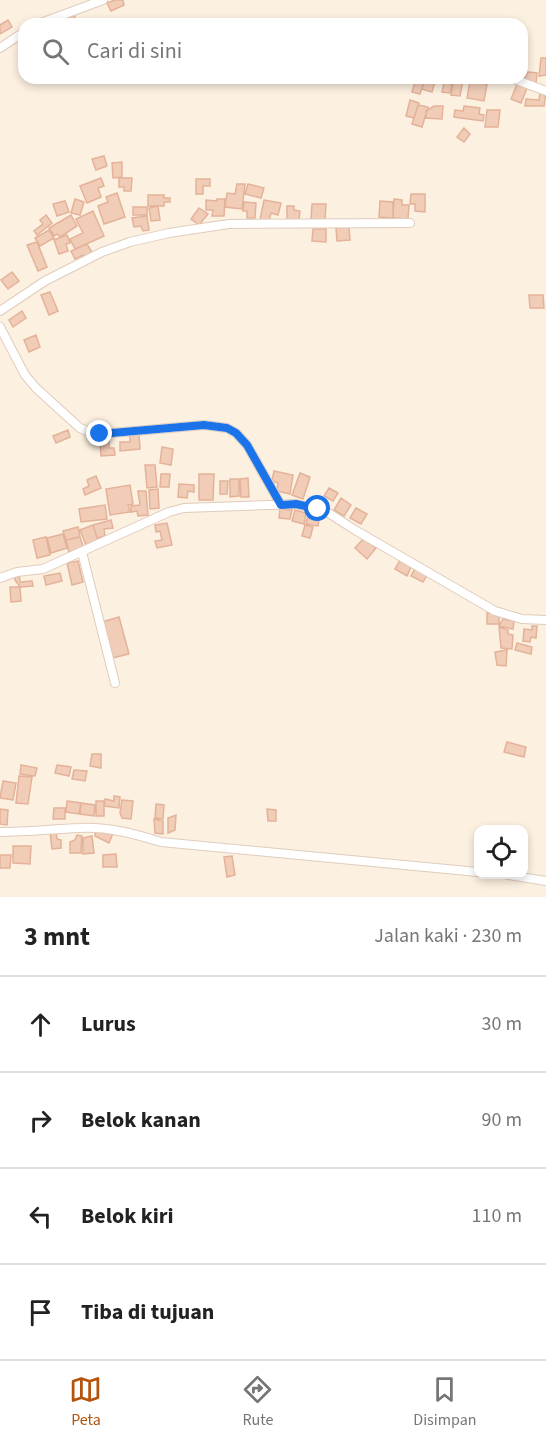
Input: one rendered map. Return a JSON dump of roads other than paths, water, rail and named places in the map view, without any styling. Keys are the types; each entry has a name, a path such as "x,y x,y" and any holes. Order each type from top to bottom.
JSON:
{"street":[{"path":"54,18 103,0"},
{"path":"0,48 18,36"},
{"path":"527,84 546,91"},
{"path":"0,310 45,280 102,252 130,242 169,233 229,224 410,223"},
{"path":"0,327 25,375 80,428 100,434 204,425 227,428 236,433 247,445 281,505"},
{"path":"0,578 17,572 43,569 169,512 184,508 307,506 327,512 495,611 522,619 546,620"},
{"path":"82,552 116,683"},
{"path":"0,832 41,832 80,827 104,829 161,842 474,872"},
{"path":"528,878 546,881"}]}
